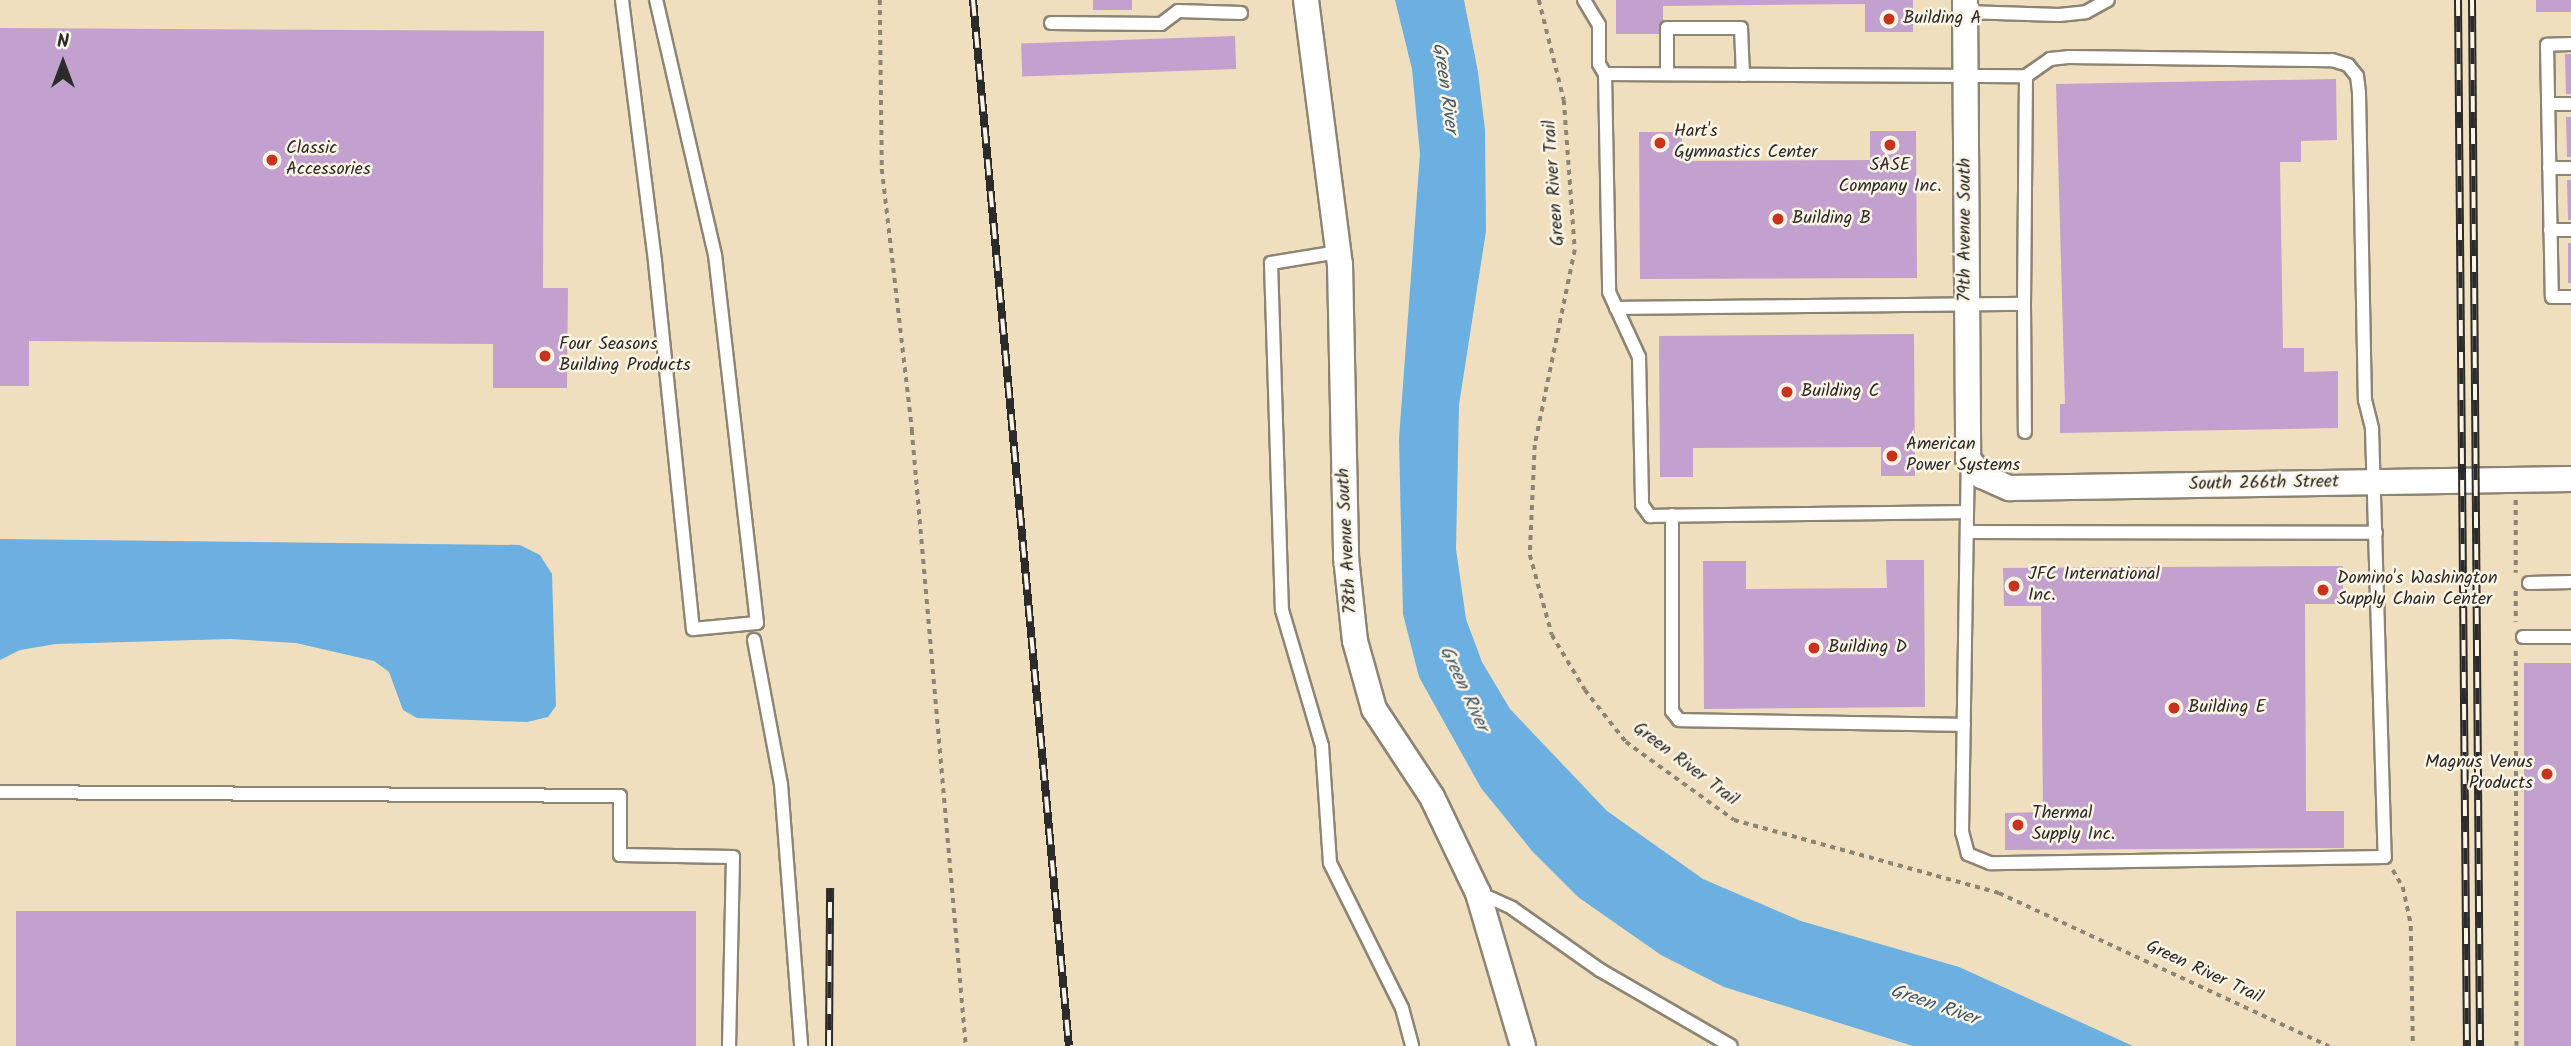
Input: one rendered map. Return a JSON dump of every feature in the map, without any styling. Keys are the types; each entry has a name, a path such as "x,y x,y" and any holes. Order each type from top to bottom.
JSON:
{"street":[{"name":"78th Avenue South","path":"1306,0 1338,252 1346,556 1363,679 1374,709 1457,841 1478,893 1522,1046"},
{"name":"79th Avenue South","path":"1965,6 1968,459"},
{"name":"South 266th Street","path":"1968,459 1982,475 2009,488 2571,479"}],"lane":[{"path":"622,0 656,262 693,629 757,623 715,255 656,0"},
{"path":"1584,0 1599,25 1599,64 1605,74 1609,292 1639,357 1642,505 1650,516 1967,512"},
{"path":"1965,6 2059,15 2086,12 2108,0"},
{"path":"1051,23 1161,24 1178,6 1241,13"},
{"path":"1667,74 1667,28 1741,28 1743,75"},
{"path":"2571,44 2547,44 2552,297 2571,297"},
{"path":"1605,74 2026,76 2050,59 2068,57 2332,60 2348,65 2357,76 2359,93 2365,400 2372,429 2385,857 1990,863 1968,854 1962,832 1968,459"},
{"path":"2025,432 2026,76"},
{"path":"2548,104 2571,104"},
{"path":"2549,169 2571,168"},
{"path":"2550,230 2571,230"},
{"path":"1338,252 1271,263 1282,610 1322,747 1330,863 1402,1008 1412,1046"},
{"path":"1616,308 2024,304"},
{"path":"1672,515 1672,711 1679,720 1964,725"},
{"path":"1967,532 2376,533"},
{"path":"2529,583 2571,582"},
{"path":"2518,638 2571,637"},
{"path":"754,640 780,784 801,1046"},
{"path":"0,792 620,796 620,855 733,857 729,1046"},
{"path":"1478,893 1512,908 1600,970 1731,1046"}],"path":[{"path":"880,0 882,169 912,430 966,1046"},
{"name":"Green River Trail","path":"1539,0 1564,100 1575,250 1535,445 1530,555 1552,635 1585,691 1626,742 1734,820 1998,893 2329,1046"},
{"path":"2516,481 2517,1046"},
{"path":"2385,857 2403,887 2411,926 2413,1046"}],"water":[{"name":"Green River","path":"1395,0 1464,0 1478,72 1485,130 1486,231 1459,405 1456,549 1466,619 1482,662 1510,709 1607,811 1703,879 1801,921 1959,967 2133,1046 1913,1046 1724,987 1661,955 1578,897 1532,851 1481,788 1419,677 1403,614 1399,439 1420,154 1412,69"},
{"path":"0,539 520,545 540,555 552,574 556,706 548,717 527,722 417,718 403,710 389,672 374,661 296,643 230,639 56,644 20,650 0,660"}],"building":[{"path":"1093,0 1132,0 1132,10 1093,10"},
{"name":"Building A","path":"1616,0 1913,0 1913,32 1865,32 1865,4 1663,6 1663,34 1616,34"},
{"path":"2536,0 2571,0 2571,12 2536,12"},
{"name":"Classic Accessories","path":"0,28 544,31 543,288 568,288 567,388 493,388 493,344 29,341 29,386 0,386"},
{"path":"1235,36 1236,69 1022,76 1021,43"},
{"path":"2565,54 2571,54 2571,94 2566,94"},
{"path":"2336,79 2337,140 2301,141 2301,162 2280,162 2283,348 2304,348 2304,372 2338,371 2338,428 2060,433 2060,404 2065,404 2056,84"},
{"path":"2566,117 2571,117 2571,157 2567,157"},
{"name":"Building B","path":"1870,131 1916,131 1917,278 1640,279 1639,132 1682,132 1682,161 1870,160"},
{"path":"2567,180 2571,180 2571,220 2568,220"},
{"path":"2568,243 2571,243 2571,283 2568,283"},
{"name":"Building C","path":"1914,334 1915,476 1881,476 1881,447 1693,448 1693,477 1660,477 1659,336"},
{"name":"Building D","path":"1886,560 1924,560 1925,707 1704,709 1703,561 1746,561 1746,589 1887,588"},
{"name":"Building E","path":"2343,566 2343,604 2305,604 2306,811 2344,811 2344,848 2005,850 2005,813 2043,812 2041,606 2004,606 2003,568"},
{"name":"Magnus Venus Products","path":"2524,663 2571,663 2571,1046 2524,1046"},
{"path":"16,911 696,911 696,1046 16,1046"}],"railway":[{"path":"973,0 1069,1046"},
{"path":"2458,0 2467,1046"},
{"path":"2472,0 2480,1046"},
{"path":"829,1046 830,888"}],"place":[{"name":"Building A","path":"1889,19"},
{"name":"Hart's Gymnastics Center","path":"1660,143"},
{"name":"SASE Company Inc.","path":"1890,145"},
{"name":"Classic Accessories","path":"272,160"},
{"name":"Building B","path":"1778,219"},
{"name":"Four Seasons Building Products","path":"545,356"},
{"name":"Building C","path":"1787,392"},
{"name":"American Power Systems","path":"1892,456"},
{"name":"JFC International Inc.","path":"2014,586"},
{"name":"Domino's Washington Supply Chain Center","path":"2323,590"},
{"name":"Building D","path":"1814,648"},
{"name":"Building E","path":"2174,708"},
{"name":"Magnus Venus Products","path":"2547,774"},
{"name":"Thermal Supply Inc.","path":"2018,825"}]}
